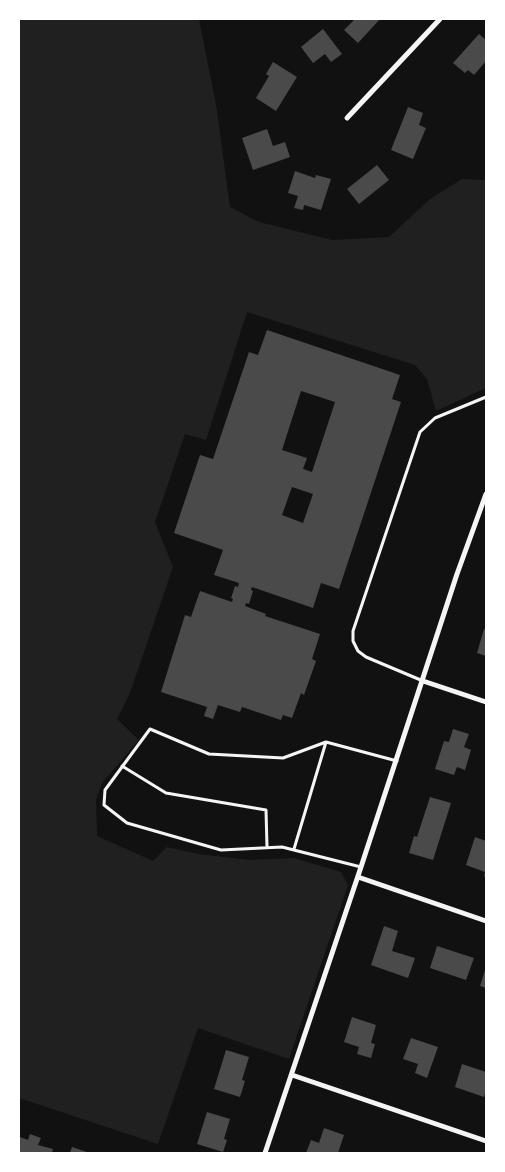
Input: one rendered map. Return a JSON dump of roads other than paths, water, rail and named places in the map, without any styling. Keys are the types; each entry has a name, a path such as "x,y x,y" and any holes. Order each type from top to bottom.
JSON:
{"street":[{"path":"347,118 440,19"},
{"path":"265,1153 362,867 457,574 486,494"},
{"path":"423,681 486,702"},
{"path":"358,877 486,921"},
{"path":"292,1075 486,1141"}],"lane":[{"path":"423,681 366,657 358,651 353,641 356,620 420,432 435,418 486,397"},
{"path":"362,867 282,846 220,850 127,822 104,805 105,790 150,728 208,754 283,758 326,742 396,761"},
{"path":"294,850 326,742"},
{"path":"122,766 166,793 266,810 267,847"}]}
